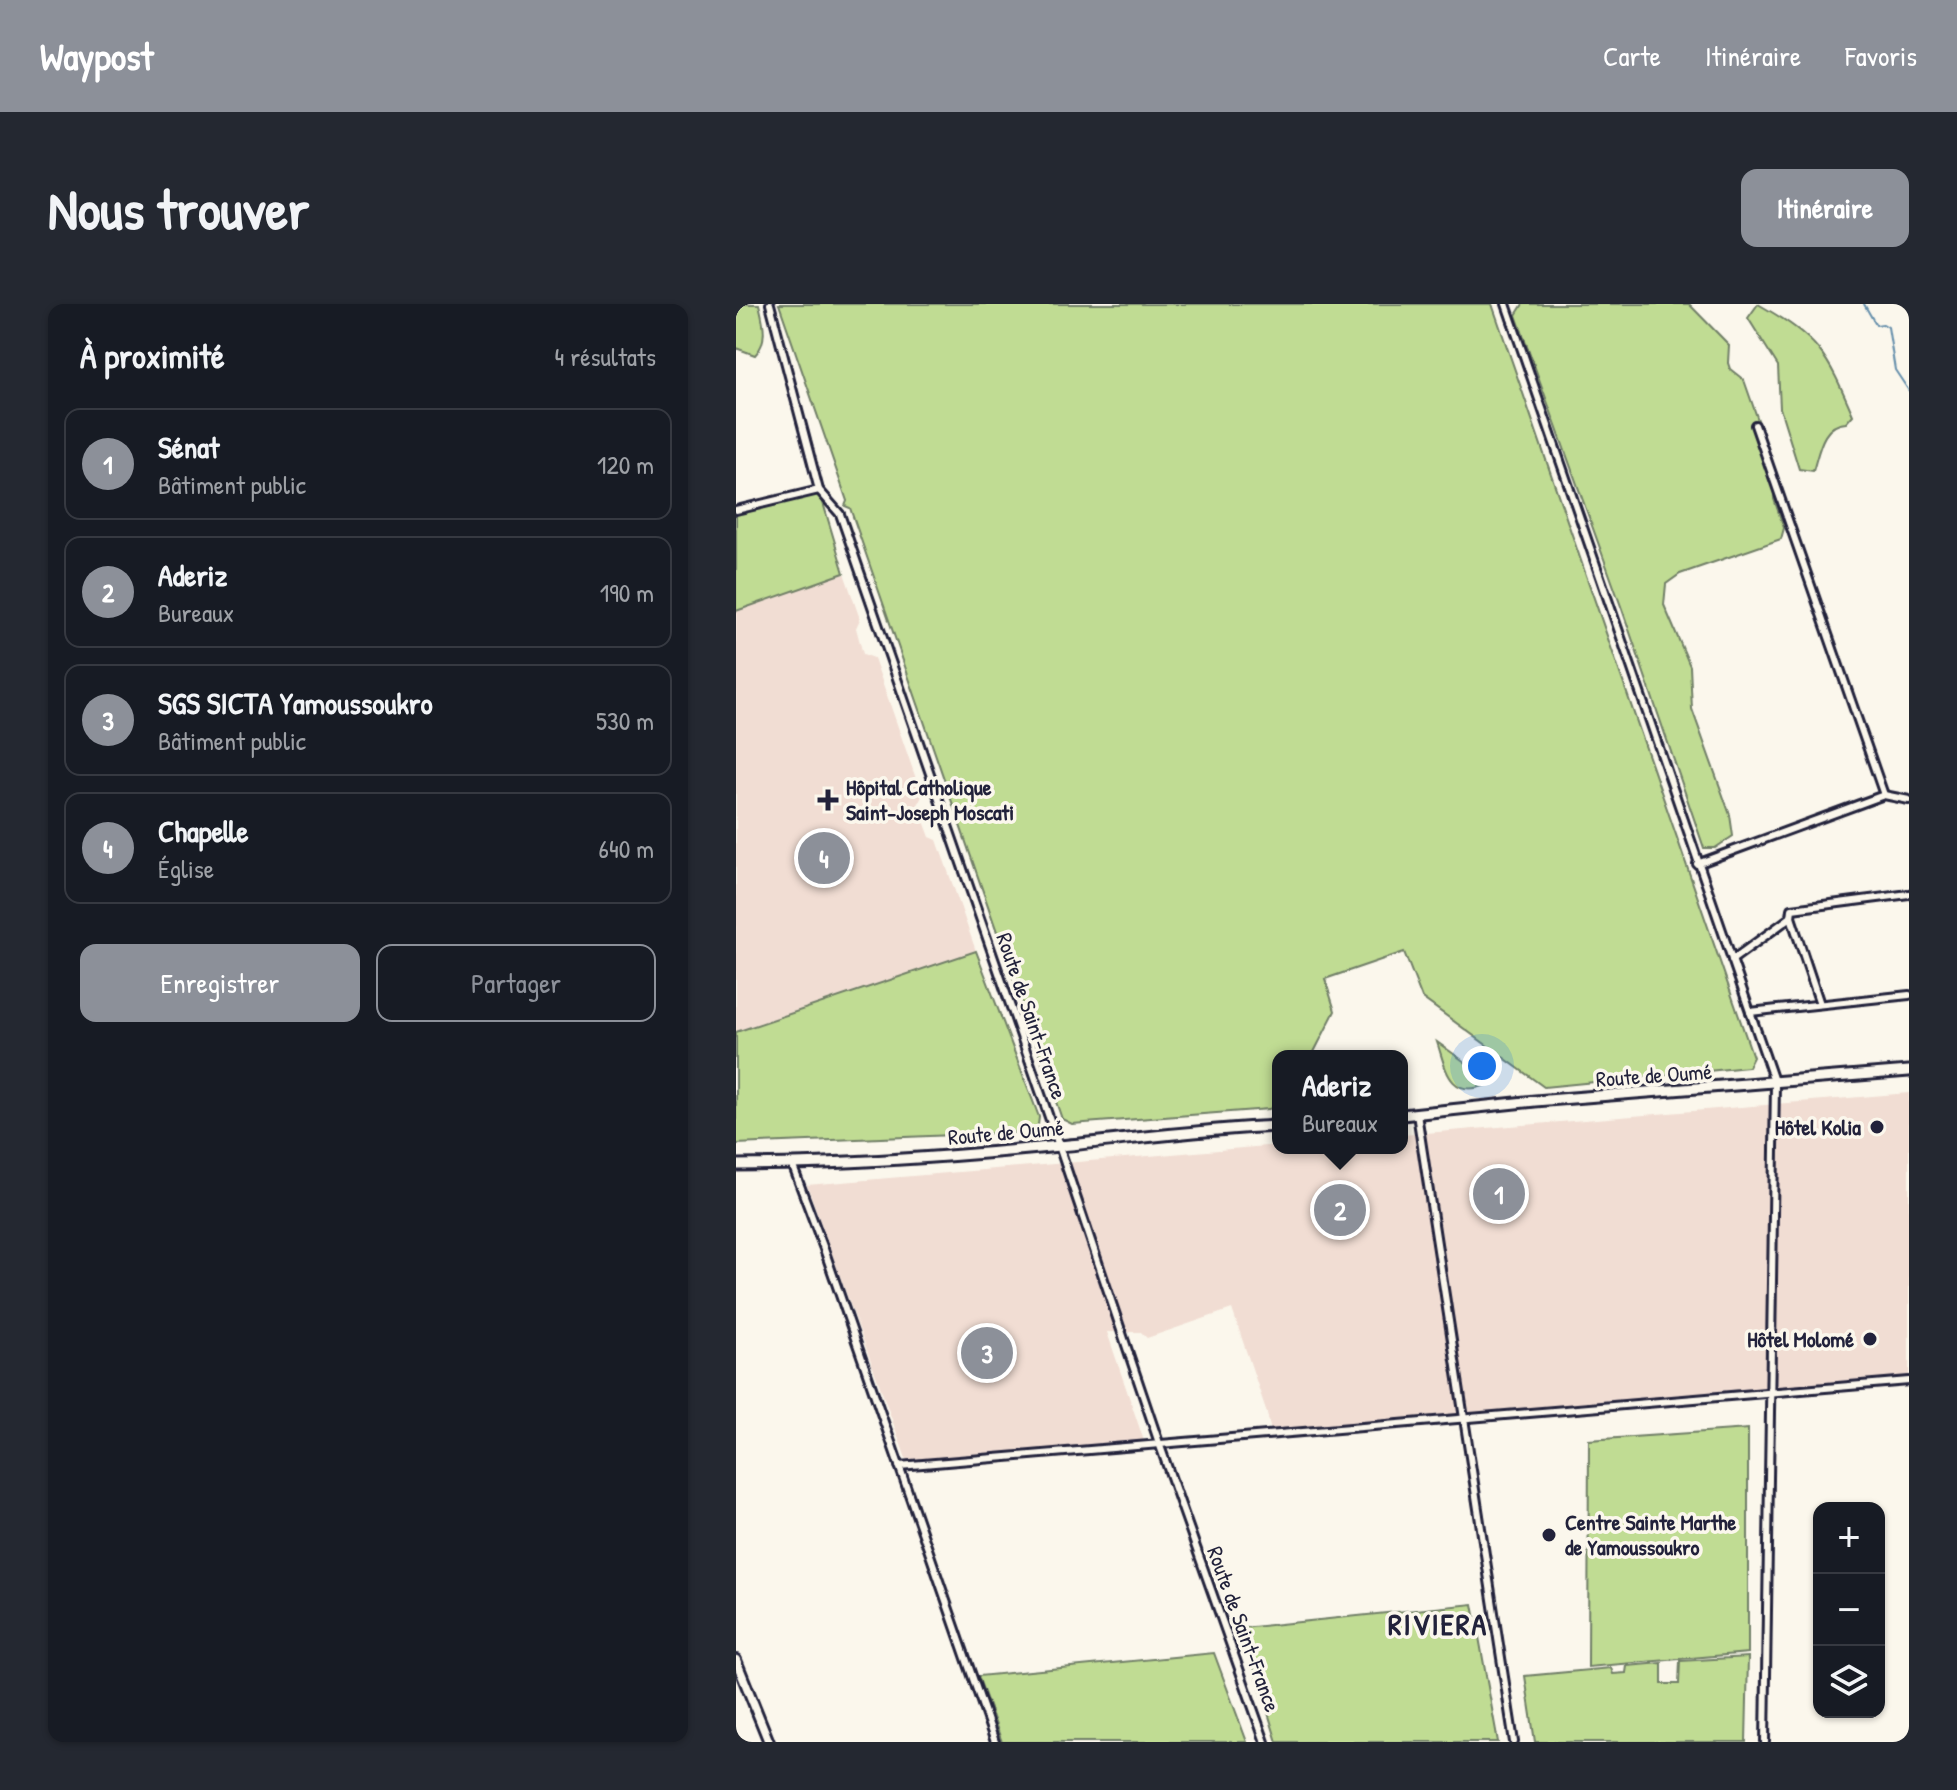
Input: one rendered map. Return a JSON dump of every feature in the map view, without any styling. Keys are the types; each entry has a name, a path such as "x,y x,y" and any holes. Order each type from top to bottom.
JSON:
{"main road":[{"name":"Route de Oumé","path":"1408,1115 1535,1101 1909,1071"},
{"name":"Route de Oumé","path":"736,1165 1059,1146 1214,1129 1272,1126"}],"street":[{"name":"Route de Saint-France","path":"770,304 819,490 840,514 1265,1742"},
{"path":"1506,304 1775,1084 1765,1742"},
{"path":"1755,425 1884,795"},
{"path":"736,510 819,490"},
{"path":"1697,864 1884,795 1909,800"},
{"path":"1820,1004 1791,917 1792,909 1909,894"},
{"path":"1732,960 1791,917"},
{"path":"1750,1012 1909,995"},
{"path":"1417,1114 1514,1742"},
{"path":"792,1164 995,1742"},
{"path":"899,1466 1909,1381"},
{"path":"736,1660 769,1742"}],"shaded area":[{"name":"Hôpital Catholique Saint-Joseph Moscati","path":"844,573 860,619 856,628 863,654 874,658 922,796 918,805 930,837 937,840 976,951 736,1032 736,611"},
{"path":"1909,1093 1909,1379 1271,1432 1232,1309 1147,1338 1141,1332 1107,1332 1144,1441 908,1464 807,1185 1272,1146 1272,1154 1408,1154 1408,1135"}],"green space":[{"path":"736,304 759,304 763,337 755,355 736,348"},
{"path":"779,304 1492,304 1753,1057 1748,1067 1544,1087 1422,998 1404,952 1325,979 1335,1011 1315,1050 1272,1050 1272,1107 1269,1109 1072,1124 1062,1119 850,508 845,506 847,501"},
{"path":"1523,304 1689,304 1729,345 1730,369 1744,380 1773,463 1774,499 1784,528 1781,539 1680,574 1666,584 1664,605 1690,666 1692,709 1730,815 1733,836 1715,848 1704,848 1516,315"},
{"path":"1758,304 1795,327 1818,349 1853,415 1827,434 1813,471 1799,469 1780,408 1778,366 1748,318"},
{"path":"812,491 821,496 844,573 736,611 736,513"},
{"path":"976,951 1039,1117 1038,1125 1030,1132 736,1144 736,1032"},
{"path":"1437,1042 1486,1077 1486,1085 1464,1088 1457,1085 1447,1071"},
{"path":"1748,1429 1748,1653 1588,1667 1589,1440"},
{"path":"1473,1604 1498,1742 1277,1742 1242,1628"},
{"path":"1214,1653 1247,1742 1002,1742 978,1676"},
{"path":"1748,1657 1746,1742 1535,1742 1525,1676 1611,1668 1613,1674 1626,1673 1627,1666 1662,1663 1662,1684 1679,1684 1680,1661"}],"waterway":[{"path":"1864,304 1876,325 1888,327 1895,370 1909,391"}],"place":[{"name":"Hôpital Catholique Saint-Joseph Moscati","path":"828,800"},
{"name":"Chapelle","path":"824,858"},
{"name":"Hôtel Kolia","path":"1877,1127"},
{"name":"Sénat","path":"1499,1194"},
{"name":"Aderiz","path":"1340,1210"},
{"name":"Hôtel Molomé","path":"1870,1339"},
{"name":"SGS SICTA Yamoussoukro","path":"987,1353"},
{"name":"Centre Sainte Marthe de Yamoussoukro","path":"1549,1535"}],"district":[{"name":"RIVIERA","path":"1438,1625"}]}
